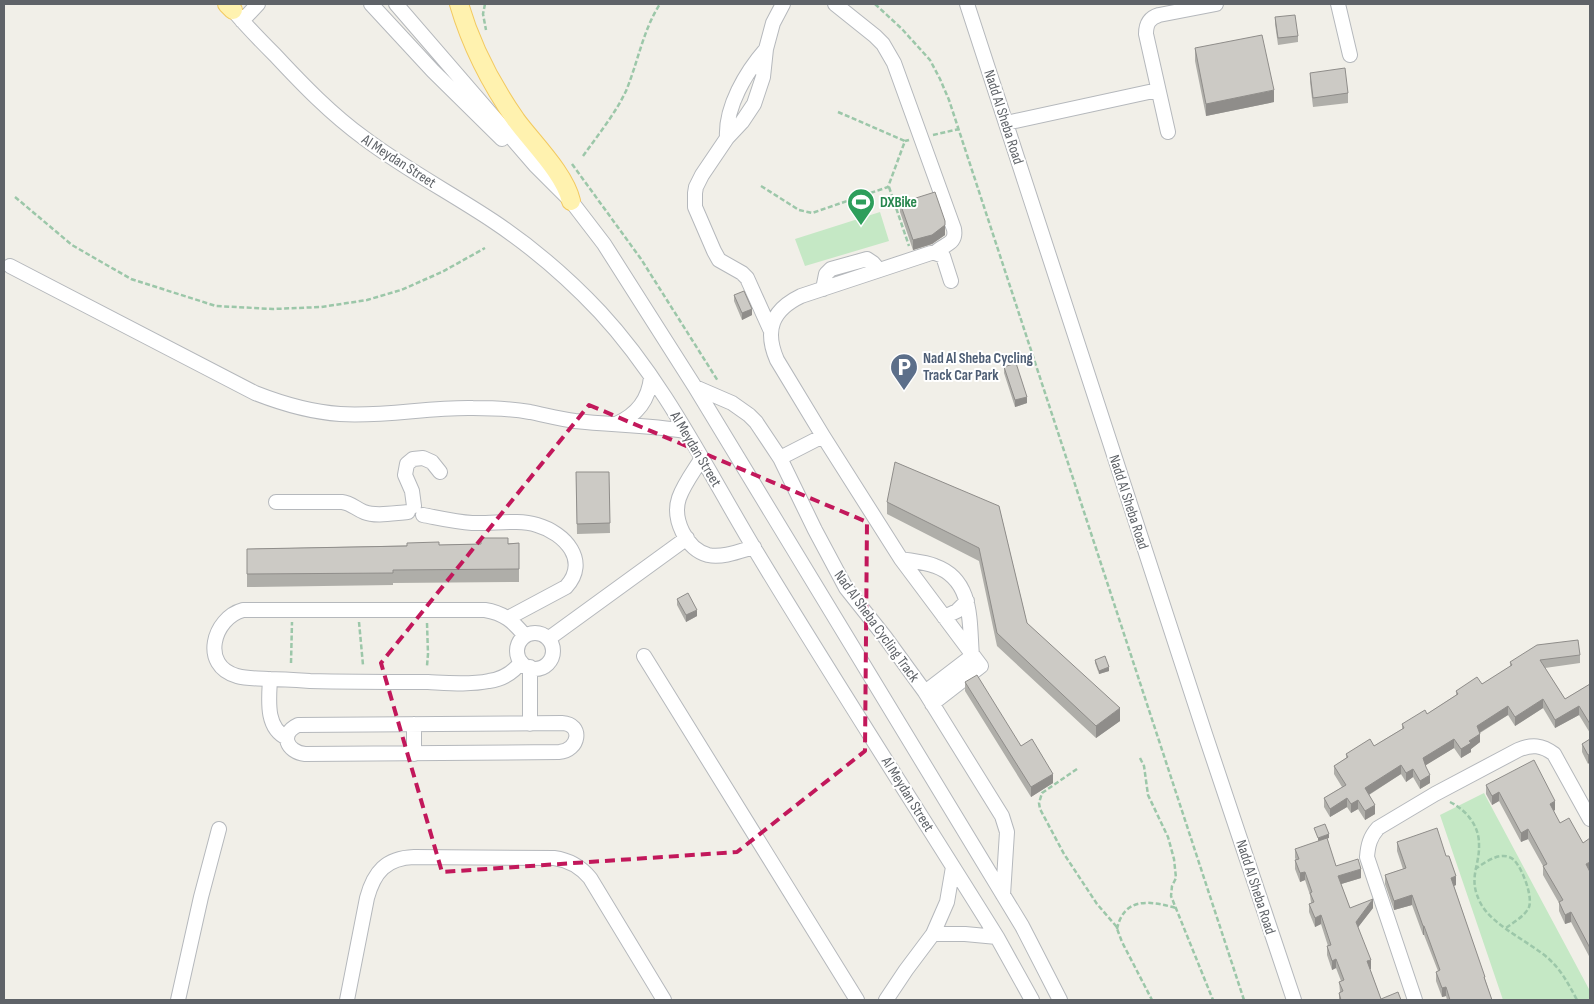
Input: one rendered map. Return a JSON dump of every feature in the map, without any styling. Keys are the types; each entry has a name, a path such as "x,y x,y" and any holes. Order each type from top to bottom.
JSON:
{"main road":[{"path":"459,4 482,62 505,103 532,142 562,180 568,190 571,201"}],"street":[{"path":"234,10 258,4"},
{"path":"371,4 433,71 516,154 526,163 535,165"},
{"name":"Al Meydan Street","path":"396,4 535,165 571,201 604,244 696,388 1022,926 1060,1000"},
{"path":"465,23 470,4"},
{"path":"783,4 773,24 766,49 763,77 754,104 742,122 727,138 698,180 695,193 696,206 719,260 742,273 747,278 770,329 773,350 777,360 823,436 901,559 977,661"},
{"path":"770,329 780,309 790,301 823,288 935,253 941,247 952,242 955,233 899,73 883,44 835,4"},
{"name":"Nadd Al Sheba Road","path":"968,4 1202,725 1294,1000"},
{"path":"1168,132 1146,34 1148,21 1159,15 1216,4"},
{"path":"1338,4 1350,55"},
{"name":"Al Meydan Street","path":"234,10 314,96 379,149 519,239 573,285 627,344 651,377 702,458 754,547 997,937 1032,1000"},
{"path":"1006,123 1158,90"},
{"path":"935,253 945,260 951,281"},
{"path":"10,266 255,393 297,408 319,412 362,415 446,409 501,409 572,420 651,426 685,431"},
{"path":"616,424 630,417 641,406 648,392 651,377"},
{"name":"Nad Al Sheba Cycling Track","path":"696,388 732,404 756,422 780,458 846,588 885,637 928,698 1002,816 1007,840 1003,895"},
{"path":"780,458 823,436"},
{"path":"415,511 412,491 404,475 407,464 414,459 423,458 432,462 440,472"},
{"path":"702,458 682,491 677,507 679,523 687,538 692,546 700,552 709,555 728,554 754,547"},
{"path":"276,502 342,502 371,514 415,511 472,523 530,523 547,528 568,544 575,558 575,574 572,581 566,587 508,618"},
{"path":"548,639 687,538"},
{"path":"901,559 934,566 952,575 959,582 967,601 977,661"},
{"path":"923,589 931,576 944,570"},
{"path":"944,617 957,611 967,601"},
{"path":"525,636 514,623 502,614 485,610 251,610 236,612 225,621 215,642 214,654 223,670 238,677 270,679 480,683 500,678 526,665"},
{"path":"537,633 548,639 552,650 548,662 538,668 526,665 518,657 518,645 525,636 537,633"},
{"path":"644,656 857,1000"},
{"path":"928,698 977,661"},
{"path":"526,665 530,724"},
{"path":"270,679 272,724 278,732 287,738 290,747 301,754 559,752 569,750 575,742 576,734 570,724 298,725 290,730 287,738"},
{"path":"414,724 414,754"},
{"path":"1415,1000 1367,857 1371,836 1378,828 1435,794 1527,746 1537,746 1554,754 1590,819"},
{"path":"178,1000 201,897 219,829"},
{"path":"347,1000 366,898 372,882 376,874 389,863 397,859 414,857 554,858 562,859 577,866 590,878 664,1000"},
{"path":"886,1000 933,934 947,902 953,867"},
{"path":"933,934 997,937"}],"path":[{"path":"485,4 483,14 486,32"},
{"path":"583,156 607,123 625,93 652,20 660,4"},
{"path":"875,4 902,29 930,60 940,79 959,129 1244,1000"},
{"path":"838,112 905,141 959,129"},
{"path":"905,141 888,186 914,259"},
{"path":"567,157 641,258 732,404"},
{"path":"761,186 799,210 812,213 888,186"},
{"path":"15,197 72,245 131,280 216,306 274,309 321,307 367,300 401,290 442,272 485,248"},
{"path":"426,610 427,666"},
{"path":"291,663 292,611"},
{"path":"358,611 363,665"},
{"path":"1140,758 1144,766 1148,795 1168,837 1174,859 1176,878 1171,893 1213,1000"},
{"path":"1077,769 1042,793 1039,804 1040,809 1064,854 1097,904 1118,929 1122,942 1152,1000"},
{"path":"1435,794 1457,805 1466,813 1478,833 1480,845 1474,881 1476,894 1482,905 1490,915 1558,968 1577,1000"},
{"path":"1475,869 1496,857 1506,856 1514,861 1529,889 1530,902 1525,913 1506,928"},
{"path":"1118,929 1122,915 1133,905 1157,903 1176,908"}],"highlighted area":[{"path":"589,405 867,522 865,751 737,852 442,872 381,663"}],"green space":[{"name":"DXBike","path":"880,212 889,241 805,266 795,239"},
{"path":"1484,793 1590,991 1590,1000 1503,1000 1440,815"}],"building":[{"path":"1295,15 1298,36 1278,38 1275,17"},
{"path":"1262,35 1274,90 1206,104 1195,48"},
{"path":"1345,68 1348,93 1313,98 1310,73"},
{"path":"935,192 945,225 932,235 913,240 900,203"},
{"path":"744,291 752,309 742,313 734,295"},
{"path":"1016,363 1027,397 1015,400 1004,367"},
{"path":"895,462 999,506 1027,623 1120,708 1096,726 997,633 979,548 887,502"},
{"path":"576,472 609,472 610,523 577,524"},
{"path":"481,538 508,538 508,544 519,543 519,569 393,570 393,573 247,574 247,549 407,546 407,543 439,542 439,545 481,544"},
{"path":"688,593 697,610 686,615 677,599"},
{"path":"1578,640 1580,655 1540,660 1565,699 1590,684 1590,724 1579,706 1555,720 1543,699 1515,717 1508,706 1477,726 1480,734 1469,741 1471,743 1461,749 1454,739 1423,758 1430,775 1420,781 1413,769 1406,773 1401,765 1365,788 1375,805 1365,811 1358,800 1351,804 1347,798 1330,809 1324,798 1346,785 1334,766 1348,757 1346,754 1370,739 1374,746 1404,728 1402,724 1425,710 1427,714 1458,694 1456,691 1477,677 1482,684 1512,665 1510,662 1537,645"},
{"path":"1105,656 1109,667 1099,671 1095,660"},
{"path":"977,675 1021,746 1032,739 1053,774 1031,787 965,682"},
{"path":"1590,739 1590,754 1588,755 1582,744"},
{"path":"1534,760 1555,801 1550,804 1560,823 1569,818 1583,843 1590,838 1590,862 1586,864 1590,872 1590,948 1571,912 1565,915 1559,902 1563,900 1543,866 1547,864 1528,829 1521,833 1499,792 1492,796 1486,785"},
{"path":"1325,824 1329,834 1318,838 1314,828"},
{"path":"1437,828 1446,856 1449,856 1456,876 1451,878 1492,1000 1450,1000 1446,987 1442,988 1436,972 1440,970 1412,895 1394,901 1385,875 1406,868 1397,842"},
{"path":"1327,838 1336,866 1358,859 1361,869 1338,876 1350,908 1373,899 1356,922 1371,960 1367,961 1381,999 1398,992 1401,1000 1341,1000 1339,993 1343,991 1339,982 1344,980 1336,959 1332,961 1327,946 1331,945 1321,915 1315,918 1309,904 1314,902 1305,872 1300,873 1295,860 1299,859 1295,849"}],"place":[{"name":"DXBike","path":"861,226"},
{"name":"Nad Al Sheba Cycling Track Car Park","path":"904,391"}]}
